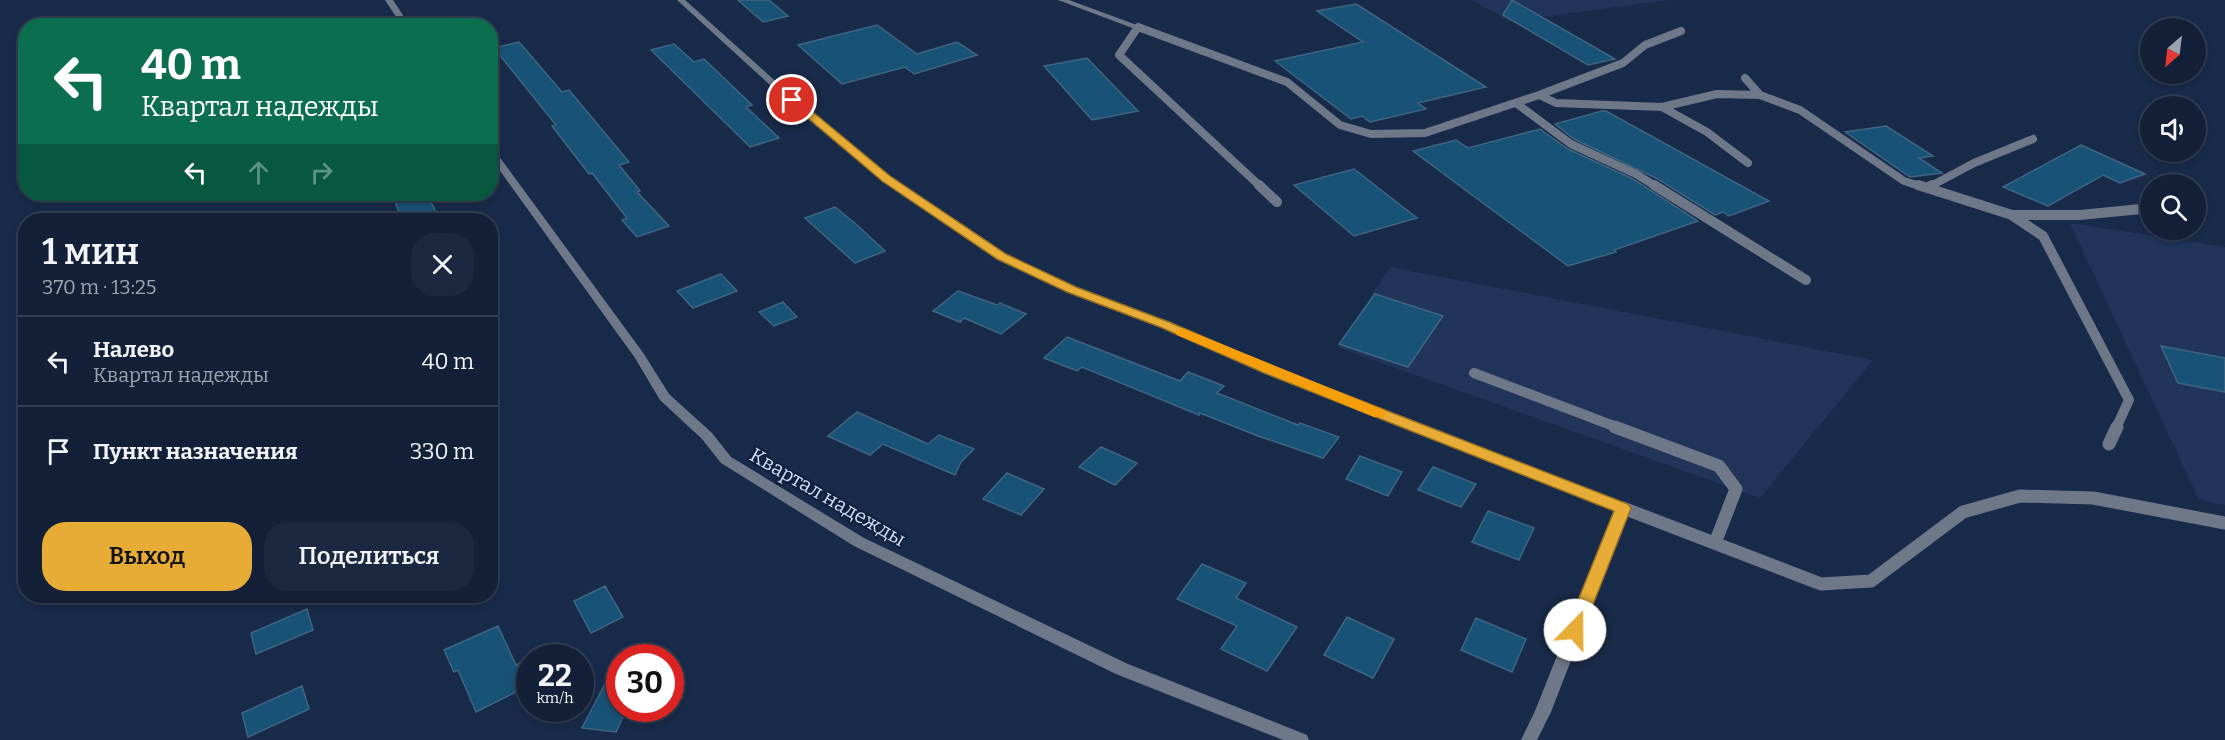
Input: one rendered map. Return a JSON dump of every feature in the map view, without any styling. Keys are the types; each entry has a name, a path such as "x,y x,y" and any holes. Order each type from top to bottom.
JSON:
{"street":[{"path":"389,0 401,18"},
{"path":"681,0 807,114 886,179 1002,256 1072,290 1164,325 1269,370 1623,508 1529,740"},
{"path":"1062,0 1138,27"},
{"name":"Квартал надежды","path":"498,161 640,357 664,397 707,435 726,460 859,542 1122,669 1301,740"}],"lane":[{"path":"1277,202 1119,55 1138,27 1287,82 1340,125 1371,134 1425,133 1539,95 1623,63 1645,45 1681,30"},
{"path":"1745,78 1760,95"},
{"path":"1539,95 1556,103 1662,107 1717,94 1760,95 1800,110 1904,181 2012,215 2043,236 2129,400 2109,444"},
{"path":"1515,103 1571,144 1635,174 1806,280"},
{"path":"1662,107 1690,118 1748,163"},
{"path":"1925,188 1974,163 2032,140"},
{"path":"2012,215 2080,215 2140,209"},
{"path":"1474,373 1719,466 1736,489 1715,543"},
{"path":"1623,508 1821,584 1871,581 1963,512 2020,496 2093,498 2225,524"}],"shaded area":[{"path":"1472,0 1670,0 1510,21"},
{"path":"2070,223 2140,234 2140,240 2180,240 2225,247 2225,505 2199,500"},
{"path":"1390,267 1873,360 1760,498 1337,347"}],"building":[{"path":"738,0 769,0 788,16 763,22"},
{"path":"1512,0 1615,59 1588,65 1503,15"},
{"path":"1356,4 1486,87 1418,103 1426,109 1370,122 1362,116 1351,119 1275,61 1363,42 1317,11"},
{"path":"877,25 917,54 957,42 977,55 914,74 905,67 842,84 798,45"},
{"path":"519,42 562,92 569,90 629,162 619,165 640,191 637,192 669,226 637,237 622,220 627,218 592,173 589,174 552,126 556,125 498,53 498,47"},
{"path":"674,44 694,62 704,59 752,105 746,107 779,138 750,147 651,50"},
{"path":"1087,58 1138,111 1092,120 1044,66"},
{"path":"1606,111 1769,201 1729,216 1723,212 1715,215 1658,179 1574,139 1555,124"},
{"path":"1886,126 1933,156 1919,158 1942,173 1910,177 1845,132"},
{"path":"1540,129 1568,149 1633,179 1698,221 1614,250 1616,252 1568,266 1413,151 1456,140 1468,148"},
{"path":"2081,145 2145,174 2120,183 2103,175 2048,206 2003,187"},
{"path":"1354,169 1417,218 1354,236 1294,185"},
{"path":"395,201 430,201 436,213 399,213"},
{"path":"835,207 885,251 855,263 805,218"},
{"path":"721,274 737,291 693,308 677,291"},
{"path":"958,291 997,305 1000,303 1026,314 1001,334 964,318 960,322 933,311"},
{"path":"1375,294 1443,316 1408,367 1339,344"},
{"path":"783,302 797,317 774,326 759,312"},
{"path":"1067,337 1180,381 1188,372 1224,386 1217,393 1298,425 1300,423 1339,437 1323,458 1200,413 1199,415 1082,367 1077,371 1044,358"},
{"path":"2161,346 2225,358 2225,392 2178,383"},
{"path":"857,412 928,444 939,435 974,449 961,462 955,475 883,444 870,455 828,436"},
{"path":"1101,447 1137,463 1115,485 1079,467"},
{"path":"1360,456 1402,472 1388,496 1346,479"},
{"path":"1433,467 1476,484 1461,507 1418,490"},
{"path":"1007,473 1044,489 1021,515 983,499"},
{"path":"1488,511 1534,528 1519,560 1472,542"},
{"path":"1202,564 1246,583 1236,598 1297,627 1267,671 1221,649 1237,626 1177,599"},
{"path":"605,586 623,617 591,633 574,601"},
{"path":"307,609 313,630 256,654 251,633"},
{"path":"1347,617 1394,639 1373,678 1324,655"},
{"path":"1476,618 1526,639 1512,672 1461,650"},
{"path":"498,626 516,665 516,692 476,712 458,670 454,672 444,650"},
{"path":"606,684 606,722 621,722 616,732 582,728 585,722 594,722 594,705"},
{"path":"302,686 309,709 248,737 242,713"}],"slow traffic":[{"path":"1182,332 1269,370 1379,413"}],"route":[{"path":"792,100 886,179 1002,256 1072,290 1164,325 1269,370 1623,508 1575,630"}]}
